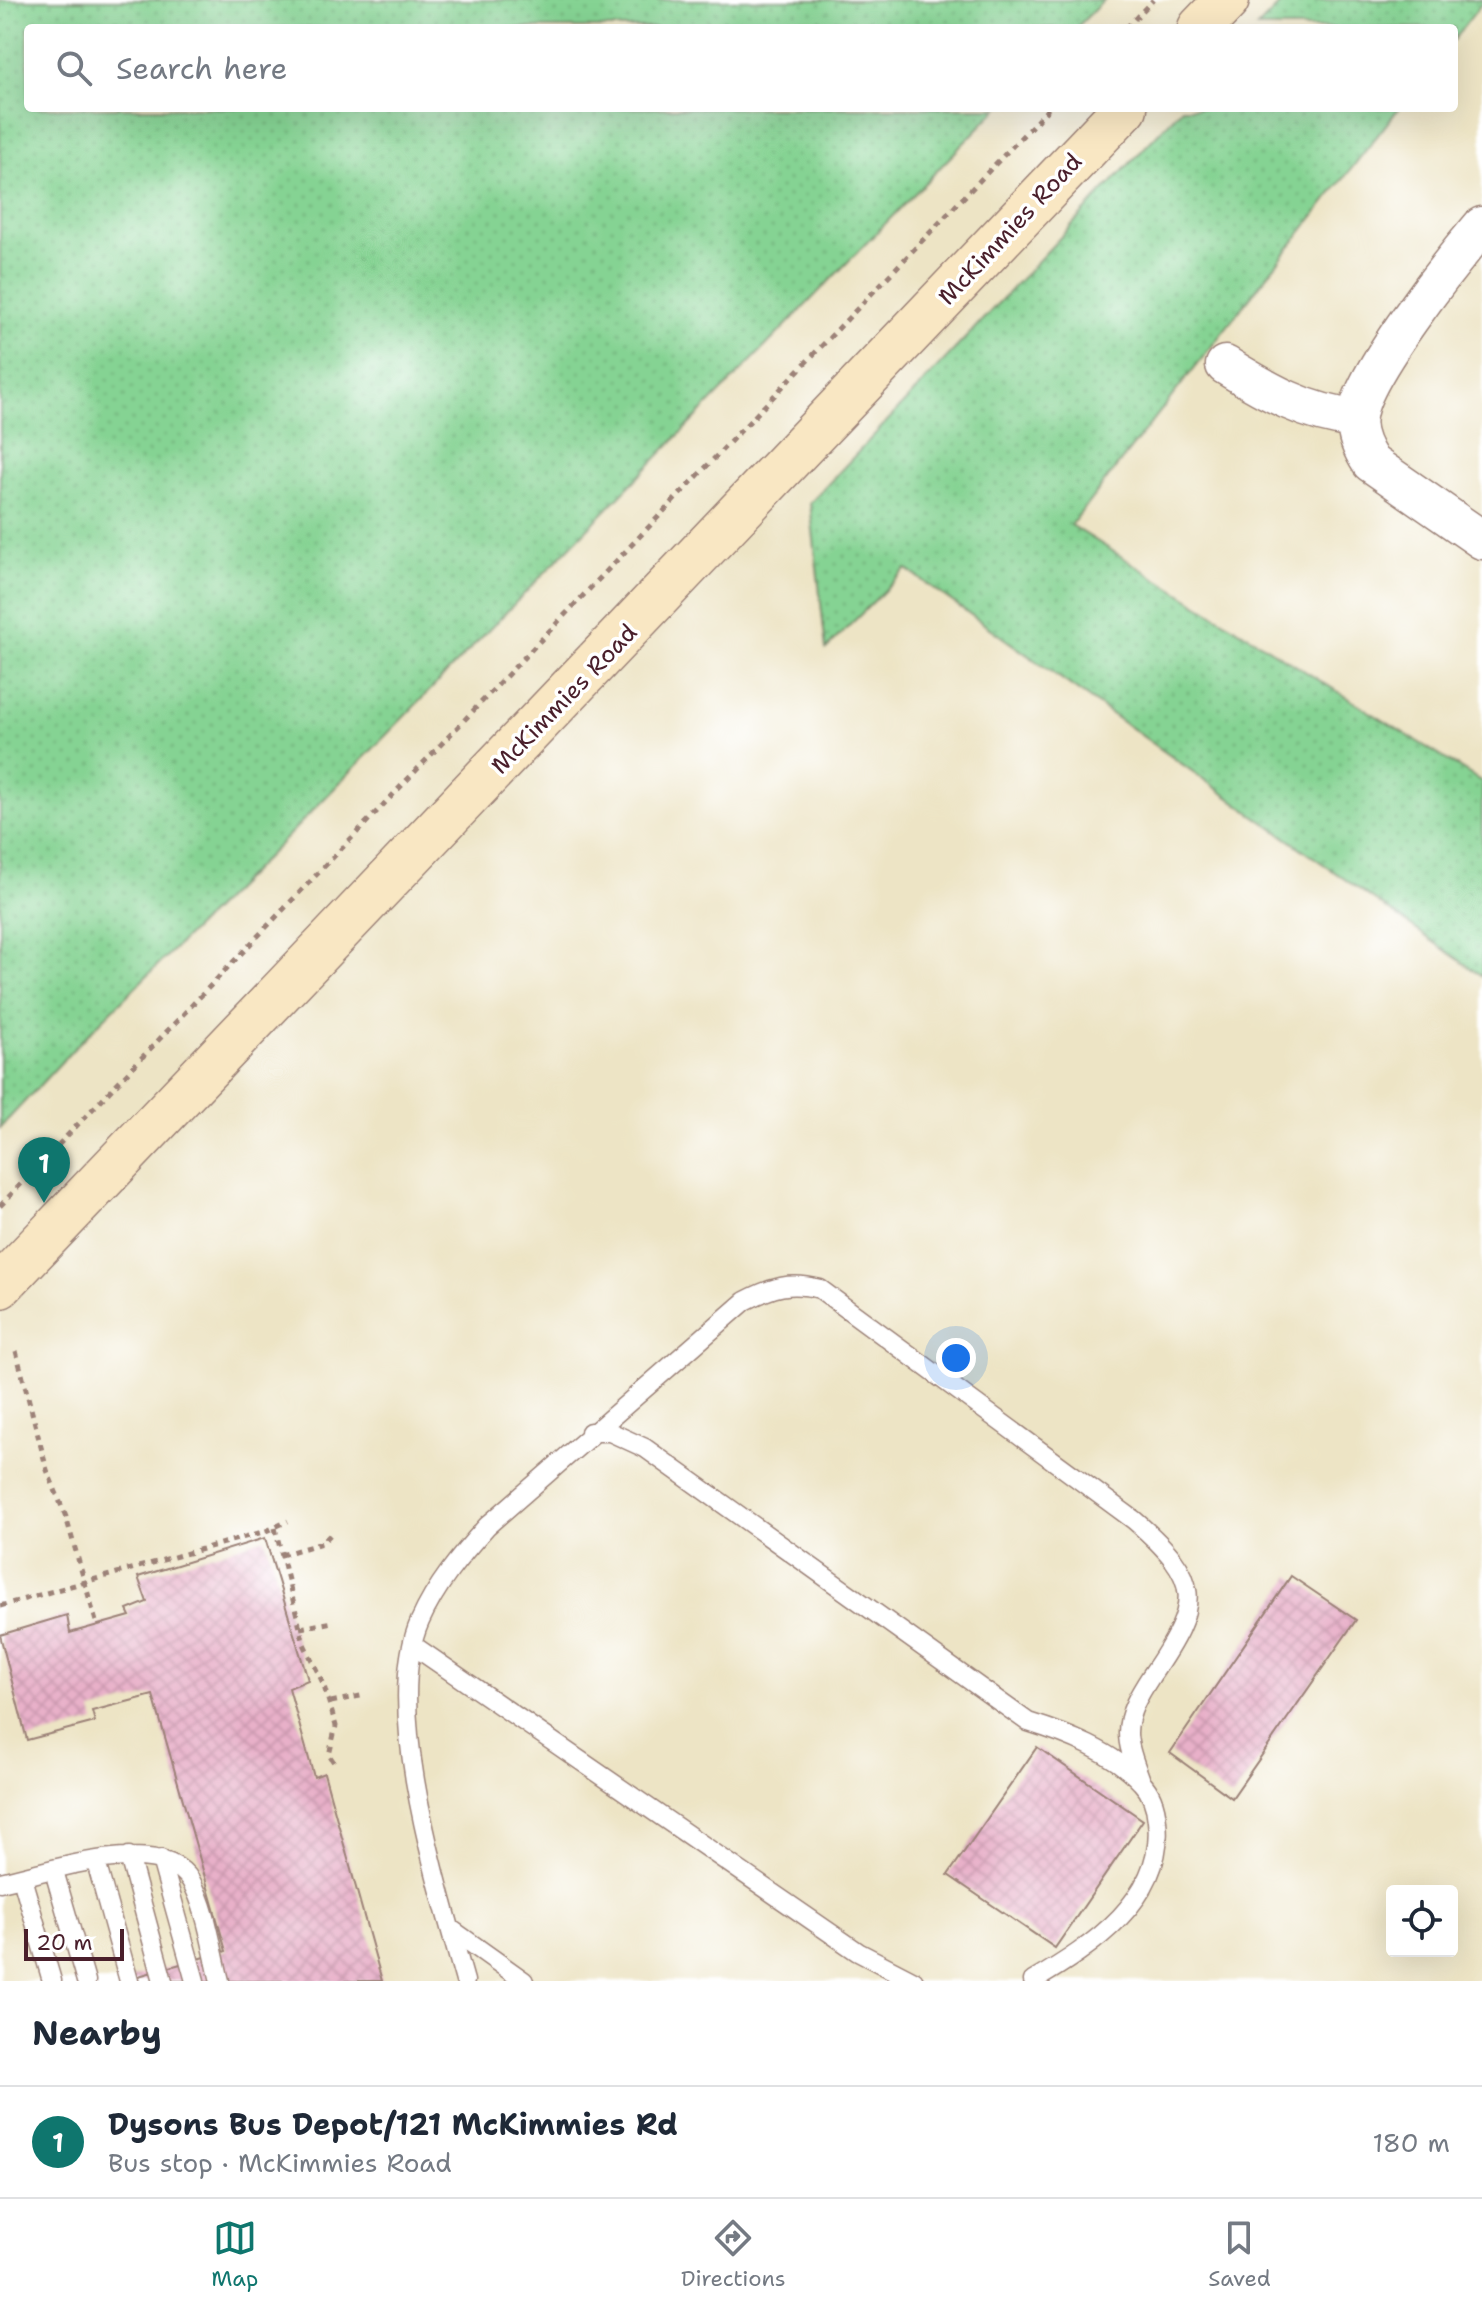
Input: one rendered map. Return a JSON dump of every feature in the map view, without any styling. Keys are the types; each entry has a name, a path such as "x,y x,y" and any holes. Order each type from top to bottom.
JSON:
{"main road":[{"path":"1204,24 1227,0"},
{"name":"McKimmies Road","path":"0,1286 1121,112"}],"street":[{"path":"1482,226 1372,377 1356,419 1360,445 1371,463 1482,540"},
{"path":"1225,365 1314,411 1356,419"}],"lane":[{"path":"465,1981 409,1754 407,1707 418,1624 457,1559 487,1526 590,1432 745,1301 774,1286 800,1283 820,1289 1134,1520 1178,1562 1188,1588 1183,1628 1131,1713 1128,1734 1141,1781 1152,1800 1158,1828 1157,1857 1137,1898 1069,1960 1033,1981"},
{"path":"590,1432 610,1432 645,1448 1028,1722 1065,1734 1107,1757 1141,1781"},
{"path":"414,1646 858,1952 914,1981"},
{"path":"129,1856 163,1981"},
{"path":"0,1882 129,1856 172,1863 192,1882 220,1981"},
{"path":"161,1859 195,1981"},
{"path":"96,1862 129,1981"},
{"path":"54,1871 86,1981"},
{"path":"22,1878 52,1981"},
{"path":"451,1929 524,1981"}],"path":[{"path":"1130,24 1153,0"},
{"path":"0,1206 1045,112"},
{"path":"16,1351 47,1470 86,1583 97,1625"},
{"path":"0,1606 275,1528 288,1521"},
{"path":"275,1528 310,1661 331,1702 336,1726 329,1755 335,1764"},
{"path":"281,1555 322,1543 334,1531"},
{"path":"300,1628 333,1622"},
{"path":"331,1702 365,1695"}],"green space":[{"path":"0,0 1104,0 1080,24 24,24 24,112 994,112 280,844 79,1043 0,1128"},
{"path":"1284,0 1482,0 1458,34 1458,24 1261,24"},
{"path":"1178,112 1396,112 1071,525 1482,782 1482,976 906,569 826,649 810,503"}],"building":[{"path":"265,1538 308,1680 289,1688 314,1777 324,1773 382,1981 121,1981 226,1951 153,1695 92,1711 95,1722 27,1740 0,1635 67,1615 70,1633 130,1616 127,1610 147,1602 138,1577"},
{"path":"1291,1576 1356,1620 1232,1798 1170,1753"},
{"path":"1037,1747 1143,1820 1055,1948 948,1875"}],"place":[{"name":"Dysons Bus Depot/121 McKimmies Rd","path":"44,1203"}]}
